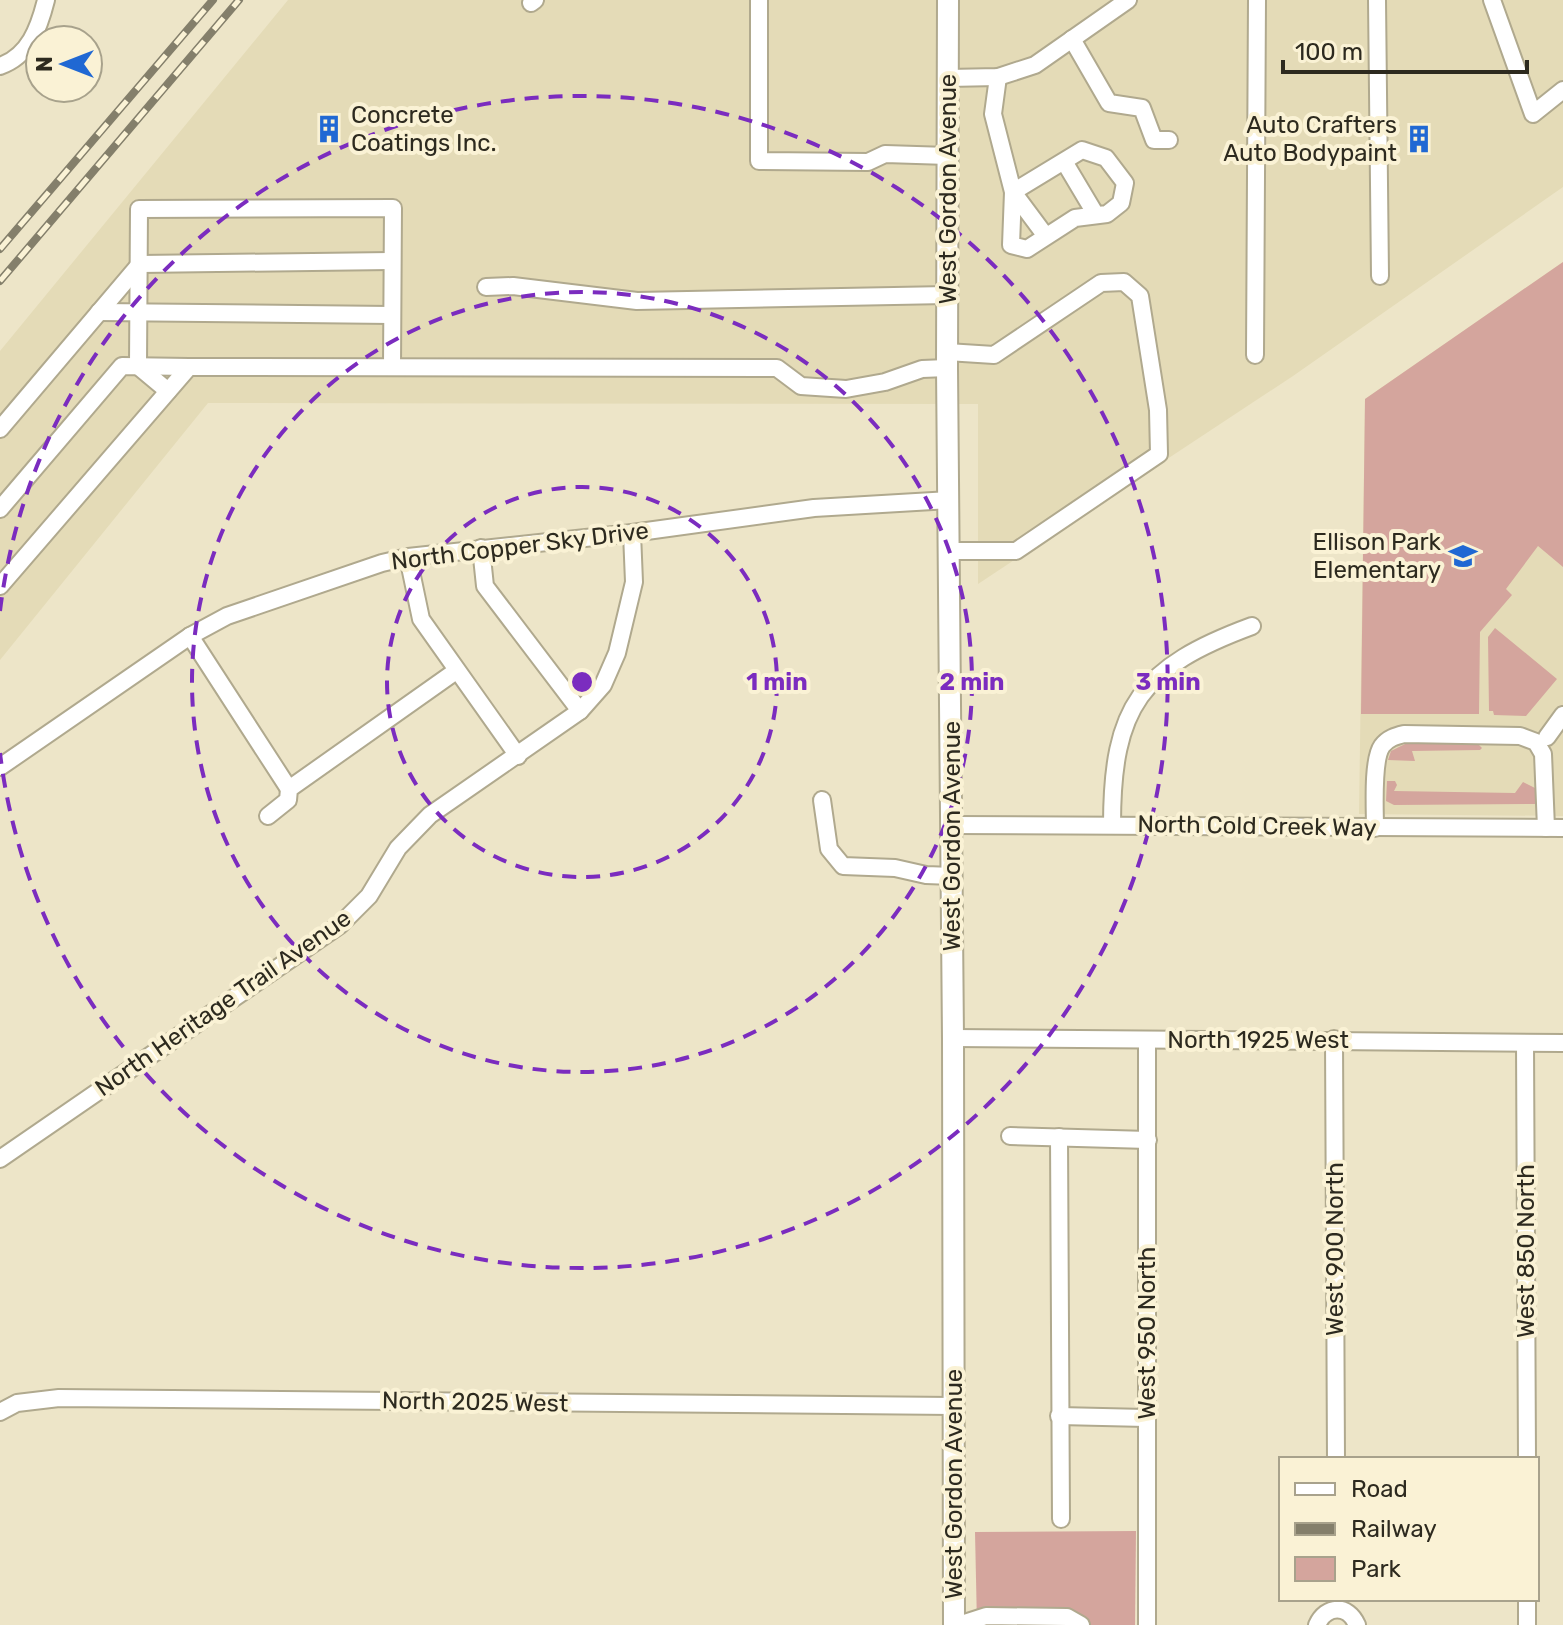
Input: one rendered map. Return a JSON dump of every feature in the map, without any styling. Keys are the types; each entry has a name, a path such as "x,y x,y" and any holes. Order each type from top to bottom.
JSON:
{"main road":[{"name":"West Gordon Avenue","path":"948,0 947,360 956,1625"}],"street":[{"path":"0,66 28,47 40,23 46,0"},
{"path":"759,0 759,161 868,162 885,154 948,156"},
{"path":"948,78 998,77 1035,65 1128,0"},
{"path":"1255,355 1257,0"},
{"path":"1377,0 1380,276"},
{"path":"1492,0 1533,114 1563,90"},
{"path":"1072,39 1109,103 1142,108 1154,140 1169,140"},
{"path":"998,77 993,114 1013,192 1011,245 1027,249 1075,218 1107,214 1121,203 1125,183 1106,158 1082,150 1013,192"},
{"path":"1065,163 1096,215"},
{"path":"1013,192 1045,235"},
{"path":"138,366 139,209 393,208 392,367"},
{"path":"0,429 140,264 391,261"},
{"path":"0,509 122,366 777,368 801,386 846,389 885,382 947,360 994,355 1101,283 1124,282 1140,296 1158,410 1159,454 1016,551 950,551"},
{"path":"486,287 513,286 637,301 947,295"},
{"path":"99,312 391,315"},
{"path":"138,366 168,391"},
{"path":"0,586 189,367"},
{"name":"North Copper Sky Drive","path":"0,767 190,636 227,616 382,563 408,557 632,533 814,508 950,500"},
{"name":"North Heritage Trail Avenue","path":"0,1159 340,925 369,896 398,848 430,815 580,711 603,685 617,653 634,582 632,533"},
{"path":"481,548 485,586 580,711"},
{"path":"408,557 421,619 518,756"},
{"path":"1112,825 1113,768 1129,713 1161,671 1209,642 1252,626"},
{"path":"190,636 289,789 288,800 268,816"},
{"path":"289,789 456,671"},
{"path":"1547,737 1563,715"},
{"path":"1375,828 1377,756 1383,745 1404,734 1486,734 1520,736 1536,742 1543,754 1555,828"},
{"path":"822,800 829,849 843,866 895,868 926,875 952,876"},
{"name":"North Cold Creek Way","path":"951,825 1555,828"},
{"name":"North 1925 West","path":"953,1038 1563,1043"},
{"name":"West 900 North","path":"1334,1039 1336,1457"},
{"name":"West 950 North","path":"1147,1040 1147,1625"},
{"name":"West 850 North","path":"1525,1043 1527,1457"},
{"path":"1010,1136 1148,1140"},
{"path":"1059,1137 1061,1519"},
{"name":"North 2025 West","path":"0,1412 17,1403 59,1398 954,1406"},
{"path":"1059,1416 1146,1418"},
{"path":"1527,1601 1527,1625"},
{"path":"1317,1625 1323,1614 1337,1604 1349,1613 1357,1625"},
{"path":"956,1625 986,1616 1067,1617 1081,1625"}],"shaded area":[{"path":"288,0 1563,0 1563,187 1293,376 978,584 978,404 208,403 0,660 0,351"},
{"name":"Ellison Park Elementary","path":"1563,262 1563,816 1359,814 1365,399"}],"green space":[{"name":"Ellison Park Elementary","path":"1563,262 1563,567 1538,546 1506,589 1512,595 1480,632 1479,714 1361,714 1365,399"},
{"path":"1495,628 1557,679 1526,716 1494,715 1493,711 1489,711 1488,637"},
{"path":"1407,743 1478,744 1482,748 1412,751 1415,761 1388,760 1391,751"},
{"path":"1387,781 1395,781 1394,791 1515,793 1523,782 1535,788 1535,804 1394,805 1386,801"},
{"path":"1136,1531 1135,1625 977,1625 975,1532"}],"railway":[{"path":"0,249 213,0"},
{"path":"0,281 239,0"}],"place":[{"name":"Concrete Coatings Inc.","path":"329,129"},
{"name":"Auto Crafters Auto Bodypaint","path":"1419,139"},
{"name":"Ellison Park Elementary","path":"1463,556"}]}
